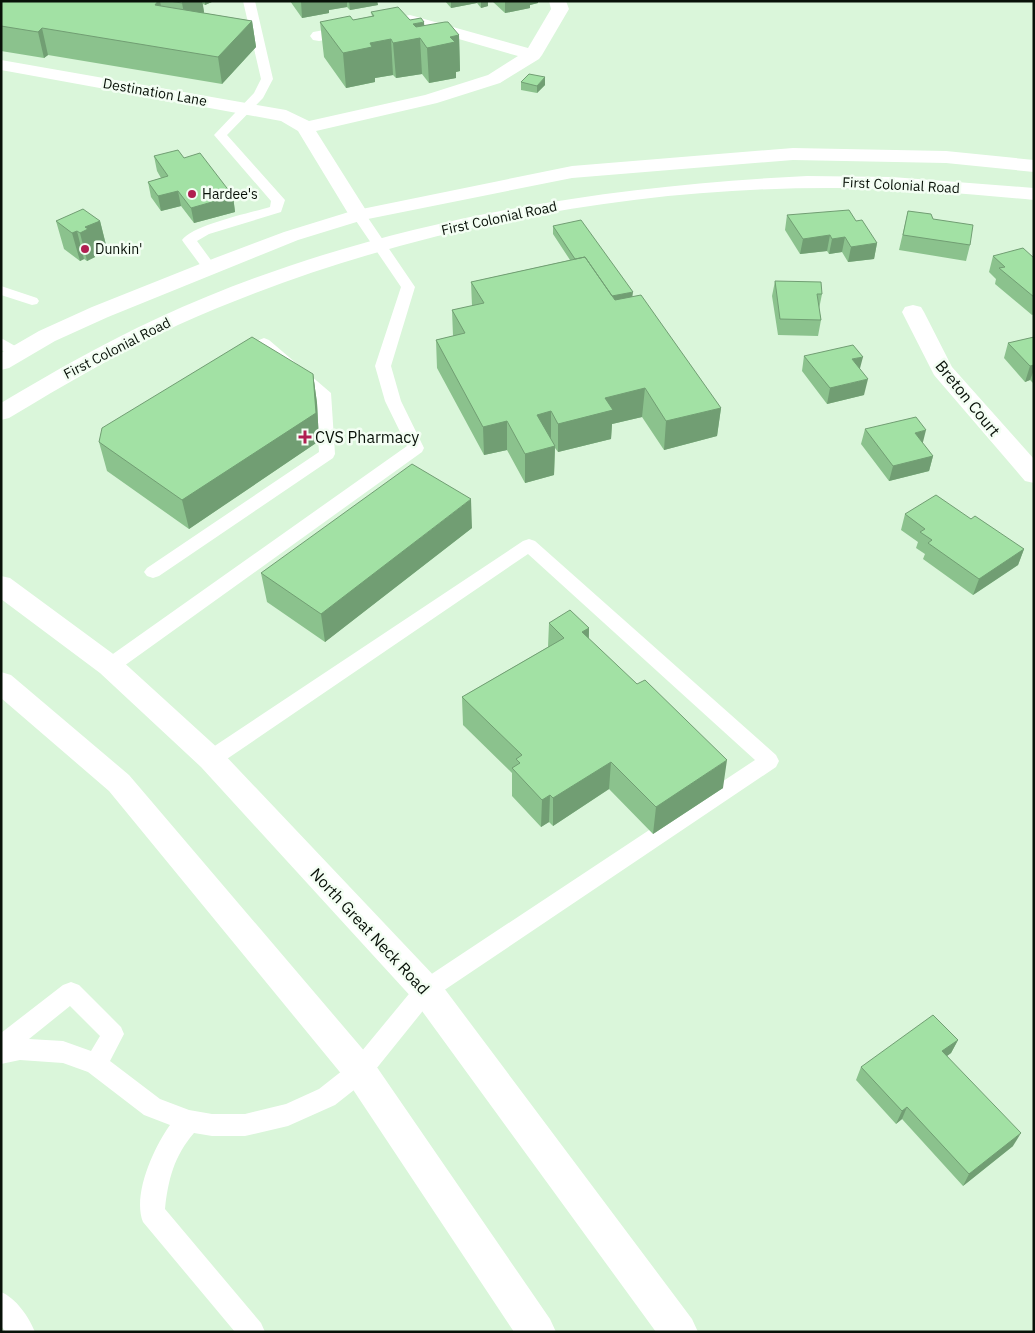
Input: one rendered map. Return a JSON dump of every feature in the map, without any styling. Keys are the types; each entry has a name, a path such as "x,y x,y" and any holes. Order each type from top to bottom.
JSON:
{"main road":[{"path":"305,128 425,94 494,79 533,55 560,9 557,1"},
{"path":"319,36 410,20 533,55"},
{"name":"Destination Lane","path":"1,65 286,116 305,128 359,215"},
{"name":"First Colonial Road","path":"7,353 209,267 291,236 359,215 572,172 793,154 946,157 1034,166"},
{"name":"First Colonial Road","path":"1,413 57,379 191,312 293,273 378,245 521,211 652,192 808,182 884,184 1034,194"},
{"name":"Breton Court","path":"913,312 942,370 1034,476"},
{"name":"North Great Neck Road","path":"1,585 110,666 211,759 426,990 679,1332"},
{"path":"1,682 119,784 360,1070 537,1332"}],"lane":[{"path":"209,267 189,240 204,231 276,209 278,200 220,135 244,108 259,97 264,89 267,78 249,1"},
{"path":"110,666 416,448 393,401 383,366 408,287 359,215"},
{"path":"1,290 32,301"},
{"path":"154,572 327,454 323,393 264,343"},
{"path":"1,1053 20,1049 63,1052 96,1064 152,1107 189,1122 212,1125 245,1125 288,1115 327,1097 360,1070 426,990 769,762 529,545 211,759"},
{"path":"1,1047 71,992 113,1034 96,1064"},
{"path":"189,1122 179,1132 167,1150 156,1178 152,1213 252,1332"},
{"path":"1,1305 22,1332"}],"building":[{"path":"1,1 158,1 155,5 252,21 218,57 42,28 38,32 1,26"},
{"path":"398,7 410,20 421,18 424,22 413,24 416,27 448,22 459,35 450,37 455,42 427,48 420,38 393,43 391,39 370,43 372,47 343,53 320,22 350,16 353,20 374,16 371,12"},
{"path":"529,74 545,77 537,86 521,82"},
{"path":"178,150 184,158 200,153 233,196 191,208 178,191 158,196 148,182 168,176 154,156"},
{"path":"83,209 100,221 85,227 88,229 80,233 77,231 72,233 56,221"},
{"path":"849,210 856,221 862,220 877,243 851,247 845,237 832,239 830,235 803,239 787,215"},
{"path":"908,211 931,214 933,219 973,225 970,245 903,235"},
{"path":"581,220 633,292 612,296 585,257 575,259 553,226"},
{"path":"1023,248 1034,258 1034,297 999,268 1005,267 993,256"},
{"path":"585,257 615,300 641,295 721,408 666,421 645,388 605,398 613,410 558,424 551,411 537,415 555,446 525,454 507,421 483,427 436,340 465,333 452,310 484,303 471,282"},
{"path":"775,281 821,282 822,294 817,294 821,320 780,319"},
{"name":"CVS Pharmacy","path":"252,337 313,374 316,413 182,500 99,442 102,428"},
{"path":"1034,337 1034,365 1030,366 1008,343"},
{"path":"853,345 863,357 852,359 868,379 830,388 804,356"},
{"path":"916,417 926,430 915,433 933,456 893,466 865,429"},
{"path":"412,464 471,499 321,614 261,573"},
{"path":"936,495 971,519 975,516 1024,549 979,579 928,543 932,540 920,532 925,529 905,514"},
{"path":"570,610 589,628 582,632 637,684 645,680 727,760 656,807 611,762 553,798 550,795 542,800 512,768 520,763 516,759 522,755 462,697 564,638 549,623"},
{"path":"933,1015 958,1040 942,1051 1021,1133 969,1174 907,1107 902,1111 861,1067"}],"place":[{"name":"Hardee's","path":"192,194"},
{"name":"Dunkin'","path":"85,249"},
{"name":"CVS Pharmacy","path":"305,437"}]}
